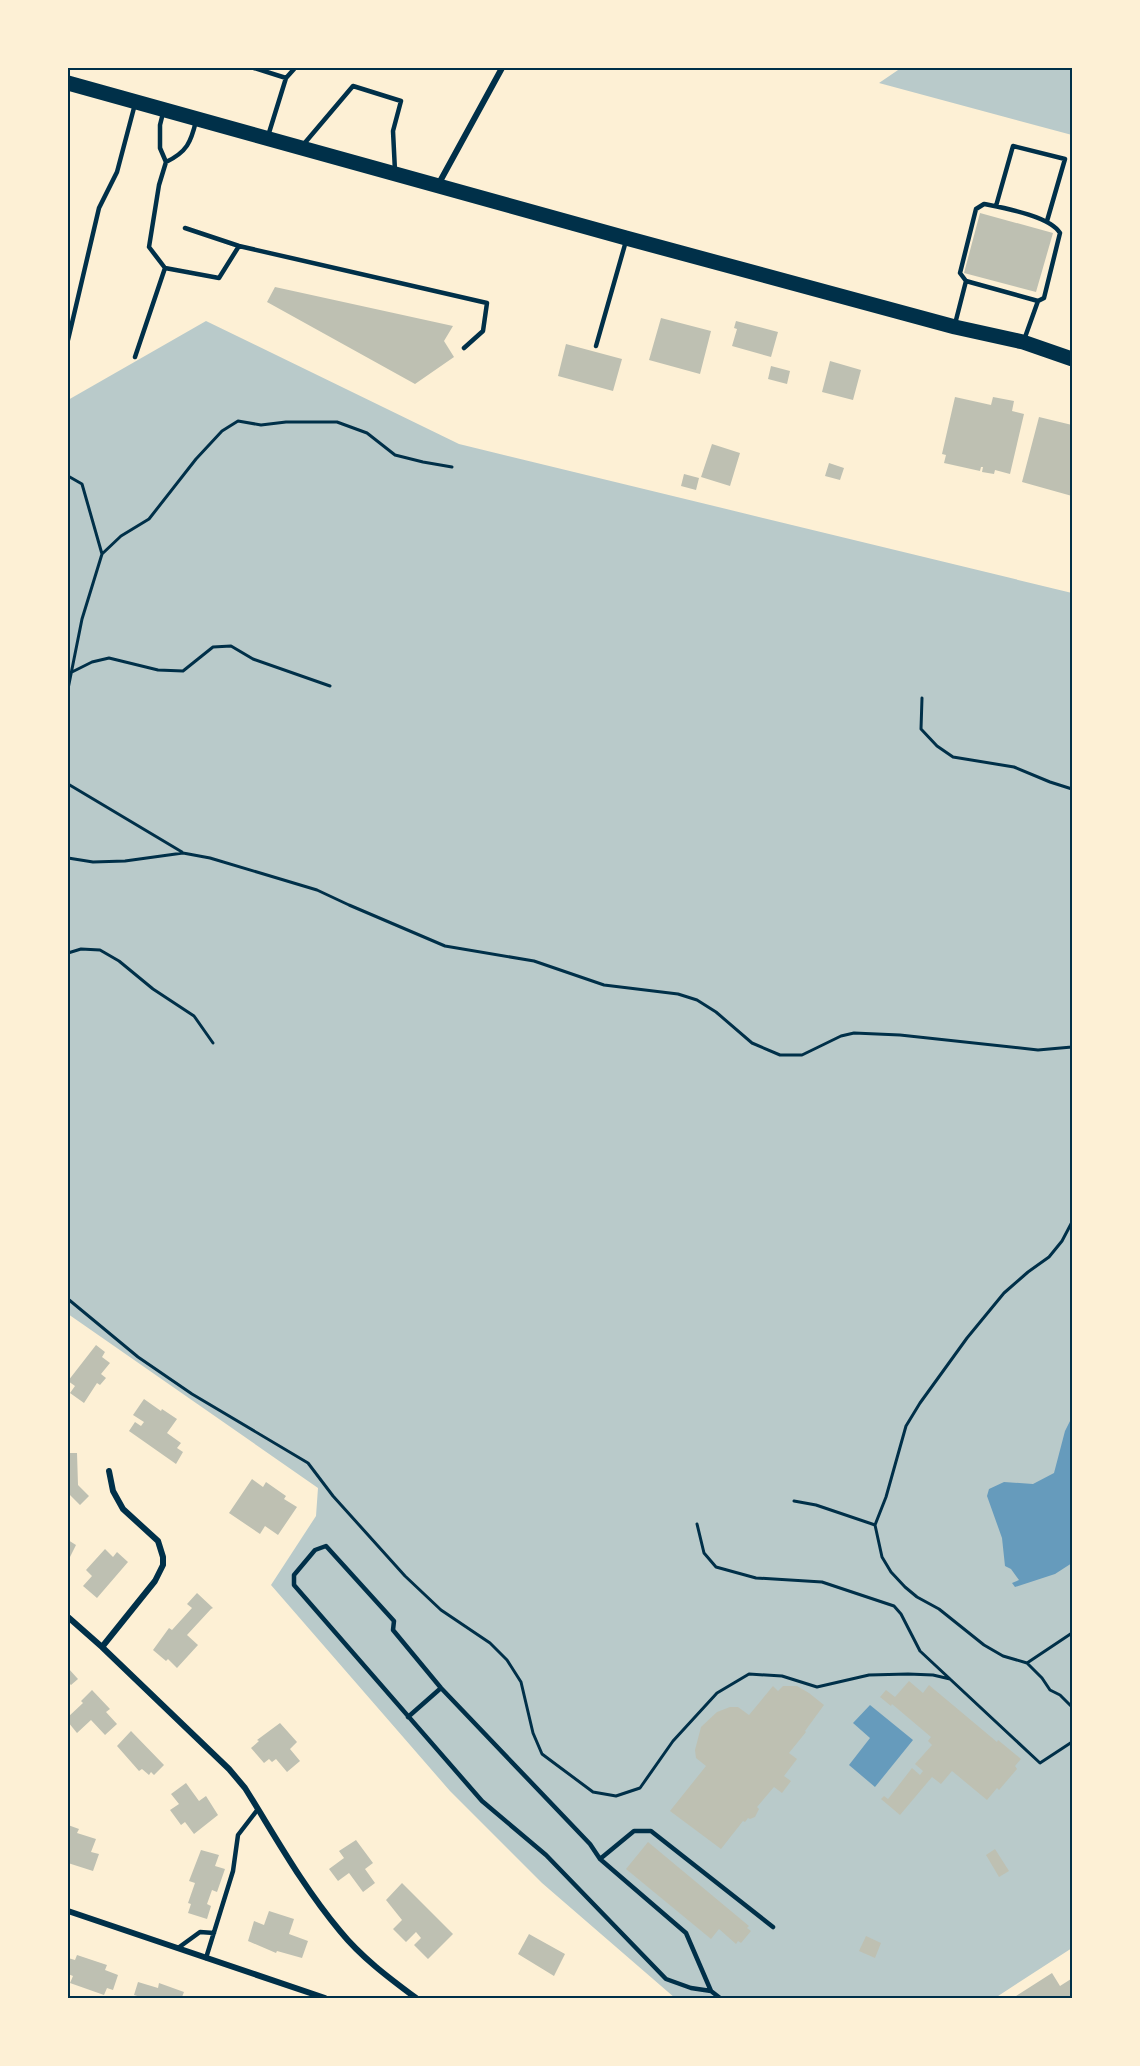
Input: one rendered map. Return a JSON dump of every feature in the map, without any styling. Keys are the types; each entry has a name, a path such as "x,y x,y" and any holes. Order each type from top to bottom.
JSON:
{"main road":[{"path":"68,83 626,238 955,327 1072,355"}],"street":[{"path":"438,186 502,68"},
{"path":"102,1647 155,1581 163,1565 162,1549 158,1541 123,1509 113,1491 109,1471"},
{"path":"68,1617 229,1769 245,1788 325,1913 341,1933 370,1962 416,1998"},
{"path":"68,1911 325,1998"}],"lane":[{"path":"254,68 286,78"},
{"path":"268,139 286,78 295,68"},
{"path":"301,148 353,86 401,101 393,131 395,174"},
{"path":"68,340 99,208 117,172 135,102"},
{"path":"164,110 160,125 160,148 166,162 159,185 149,248 165,268 219,278 239,246"},
{"path":"166,162 180,156 192,138 197,119"},
{"path":"996,206 1013,146 1065,159 1047,221"},
{"path":"984,204 1047,221 1056,226 1060,233 1044,298 1038,301 966,281 960,273 976,209 984,204"},
{"path":"185,228 239,246 487,303 483,332 464,348"},
{"path":"596,346 626,238"},
{"path":"135,357 165,268"},
{"path":"955,327 966,281"},
{"path":"1023,342 1038,301"},
{"path":"711,1990 691,1988 666,1979 546,1855 482,1801 294,1585 294,1575 315,1550 326,1546 394,1621 393,1630 441,1688 590,1844 600,1859 686,1933 711,1990 720,1998"},
{"path":"408,1717 441,1688"},
{"path":"207,1958 233,1871 238,1835 258,1809"},
{"path":"600,1859 634,1831 651,1831 773,1927"},
{"path":"178,1948 200,1932 214,1933"}],"path":[{"path":"68,689 82,619 102,554 121,536 149,519 222,431 238,421 261,425 286,422 337,422 367,433 395,455 452,467"},
{"path":"68,476 82,484 102,554"},
{"path":"72,672 92,662 109,658 158,670 183,671 213,647 231,646 253,659 330,686"},
{"path":"922,698 921,729 937,746 953,757 1014,767 1072,789"},
{"path":"68,784 183,853"},
{"path":"68,858 93,862 125,861 183,853 210,858 317,890 445,946 534,961 604,985 678,994 698,1000 716,1012 752,1043 780,1055 802,1055 841,1036 854,1034 900,1035 1038,1050 1072,1047"},
{"path":"68,953 81,949 100,950 119,961 153,989 194,1016 213,1043"},
{"path":"1072,1222 1062,1241 1049,1257 1004,1293 920,1404 906,1426 886,1497 875,1525 882,1557 891,1572 905,1587 939,1609 984,1645 1003,1656 1027,1663 1050,1690 1060,1695 1072,1707"},
{"path":"68,1299 138,1357 192,1394 308,1463 333,1496 405,1576 441,1610 490,1643 507,1660 521,1682 533,1733 542,1754 593,1792 616,1796 640,1788 674,1740 717,1693 750,1674 782,1676 817,1687 869,1675 933,1675 950,1679"},
{"path":"794,1501 816,1505 875,1525"},
{"path":"697,1524 704,1553 716,1567 756,1578 822,1582 894,1606 901,1614 920,1651 1040,1763 1072,1742"},
{"path":"1027,1663 1072,1633"}],"shaded area":[{"path":"901,68 1072,68 1072,135 879,83"},
{"path":"206,321 459,444 1072,593 1072,1948 995,1998 675,1998 542,1883 450,1791 271,1585 316,1516 318,1488 68,1314 68,400"}],"water":[{"path":"1072,1417 1072,1563 1055,1574 1015,1587 1012,1583 1019,1580 1011,1569 1005,1566 1002,1538 987,1496 989,1489 1004,1482 1033,1484 1054,1473 1065,1431"},
{"path":"870,1705 913,1740 875,1787 849,1765 870,1738 853,1723"}],"building":[{"path":"980,213 1053,233 1036,292 964,273"},
{"path":"275,287 453,326 444,341 454,357 415,384 267,302"},
{"path":"661,318 711,331 700,374 649,360"},
{"path":"736,321 778,332 771,357 732,346 737,329 734,328"},
{"path":"566,344 622,359 613,391 558,376"},
{"path":"830,361 861,370 853,400 822,392"},
{"path":"771,366 790,371 787,384 768,379"},
{"path":"955,397 991,405 993,397 1014,401 1012,411 1024,414 1010,474 995,470 994,474 982,472 983,467 980,471 944,463 946,455 942,454"},
{"path":"1039,417 1072,425 1072,496 1022,482"},
{"path":"712,444 740,453 730,486 701,477"},
{"path":"829,463 844,468 840,480 825,476"},
{"path":"684,474 699,478 696,490 681,486"},
{"path":"96,1345 105,1352 102,1357 110,1363 101,1374 106,1378 100,1385 97,1383 84,1403 70,1393 75,1386 68,1381"},
{"path":"144,1399 177,1419 167,1433 181,1443 177,1448 183,1452 176,1464 129,1431 135,1422 141,1426 144,1422 133,1415"},
{"path":"68,1453 77,1453 78,1485 89,1496 80,1505 68,1493"},
{"path":"252,1479 263,1487 266,1482 286,1496 284,1499 297,1507 278,1535 265,1526 260,1534 229,1513"},
{"path":"68,1540 76,1545 68,1561"},
{"path":"105,1549 113,1557 117,1552 128,1562 97,1598 83,1586 92,1576 86,1570"},
{"path":"197,1593 213,1608 187,1635 198,1645 177,1668 153,1650 169,1628 172,1630 192,1608 187,1604"},
{"path":"68,1668 78,1679 71,1685 68,1682"},
{"path":"909,1681 923,1693 929,1685 1021,1759 1015,1766 1017,1769 987,1800 952,1771 941,1784 932,1777 900,1815 881,1799 884,1796 888,1799 912,1768 920,1775 923,1771 915,1764 932,1745 928,1741 931,1737 892,1704 891,1706 880,1697 886,1690 895,1697"},
{"path":"773,1686 778,1691 783,1686 797,1686 824,1705 789,1753 797,1759 784,1776 791,1781 782,1793 774,1787 757,1807 759,1809 755,1817 743,1821 721,1849 670,1811 706,1766 696,1758 695,1750 701,1727 717,1712 730,1707 738,1707 749,1715"},
{"path":"92,1690 110,1709 106,1712 117,1724 105,1735 91,1720 77,1733 68,1722 68,1717 83,1703 81,1701"},
{"path":"280,1723 297,1742 290,1749 300,1761 287,1772 276,1759 272,1762 269,1759 264,1763 251,1748 259,1741 257,1740"},
{"path":"131,1731 164,1765 154,1775 151,1772 149,1775 142,1769 139,1771 117,1746"},
{"path":"186,1783 199,1801 206,1796 218,1815 194,1834 185,1822 181,1825 170,1810 179,1804 171,1794"},
{"path":"68,1825 79,1829 77,1833 96,1839 91,1852 99,1854 93,1871 68,1863"},
{"path":"356,1840 373,1863 365,1869 375,1883 363,1892 349,1873 338,1881 329,1869 344,1858 339,1851"},
{"path":"648,1842 749,1926 747,1928 751,1931 741,1943 738,1941 736,1944 719,1929 711,1939 626,1869"},
{"path":"995,1849 1009,1871 999,1877 986,1855"},
{"path":"201,1850 219,1855 215,1866 225,1869 217,1892 212,1890 207,1904 211,1906 207,1919 188,1913 191,1904 188,1903 195,1883 189,1881"},
{"path":"402,1883 453,1934 428,1959 414,1945 421,1938 416,1932 406,1942 393,1929 402,1920 386,1900"},
{"path":"269,1911 294,1919 289,1934 308,1941 302,1958 277,1951 276,1953 248,1941 254,1921 264,1925"},
{"path":"529,1934 565,1954 554,1976 518,1954"},
{"path":"866,1936 881,1943 875,1958 859,1951"},
{"path":"77,1955 107,1965 105,1970 118,1975 113,1990 107,1988 104,1995 70,1983 73,1976 68,1974 68,1958 75,1960"},
{"path":"1052,1973 1060,1986 1071,1979 1072,1998 1013,1998"},
{"path":"138,1982 158,1988 159,1983 184,1992 182,1997 187,1998 144,1998 134,1995"}]}
